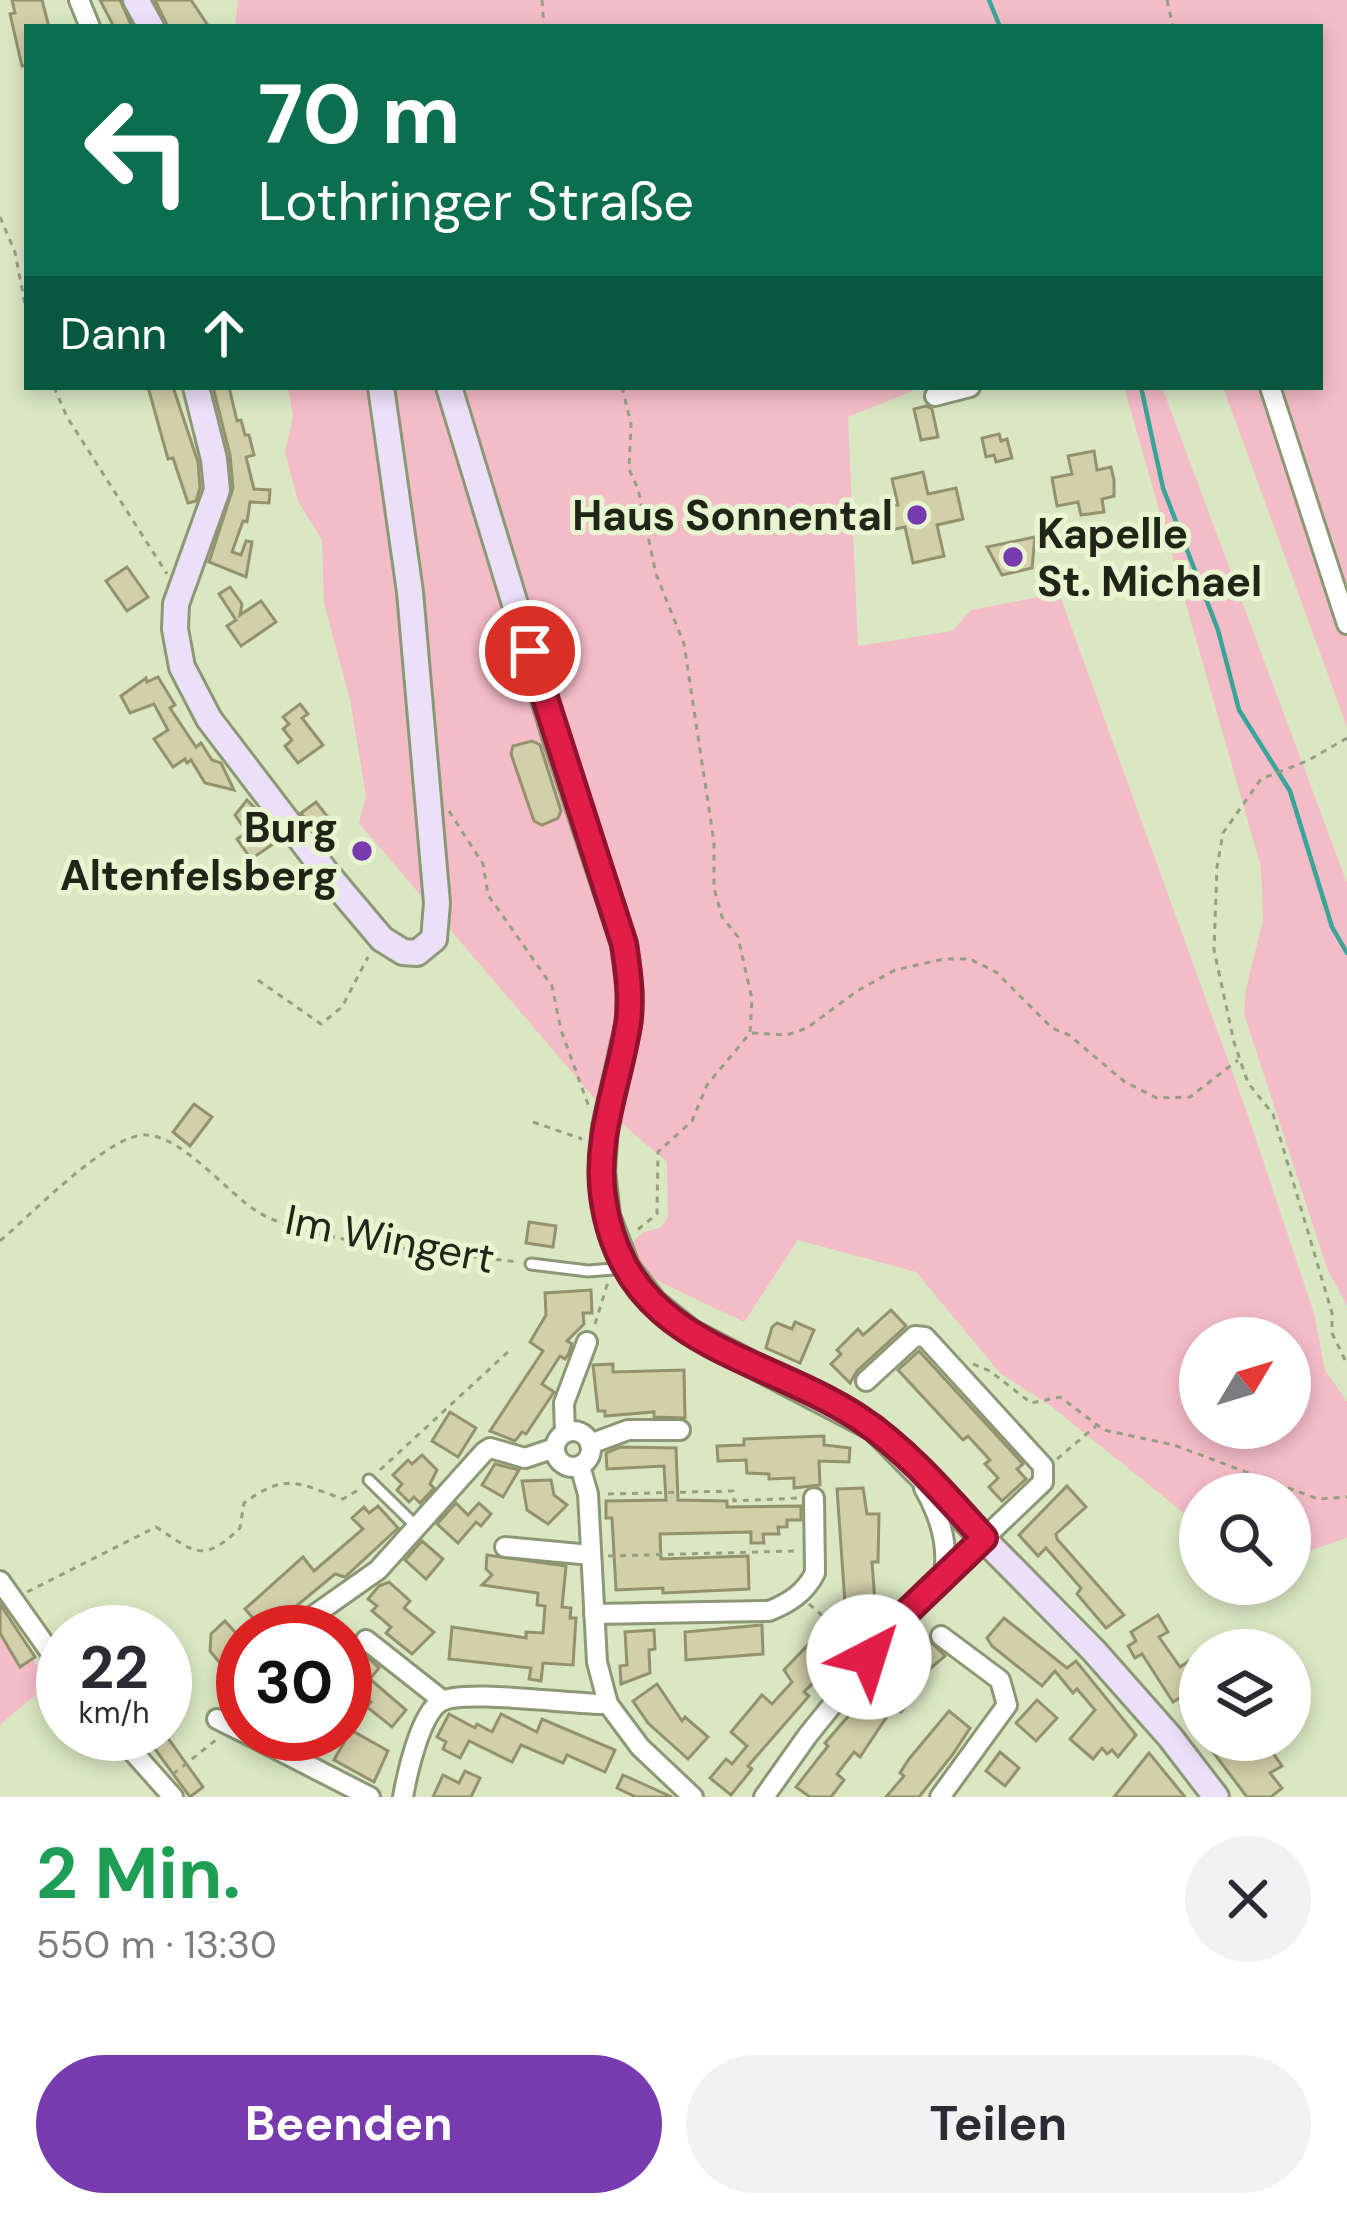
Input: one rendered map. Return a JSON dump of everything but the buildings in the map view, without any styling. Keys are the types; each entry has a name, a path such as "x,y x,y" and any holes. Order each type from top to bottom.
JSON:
{"street":[{"path":"197,390 217,490 180,590 175,629 192,692 267,799 386,943 403,952 417,952 434,939 437,903 410,592 382,390"},
{"path":"450,390 624,944 628,1021 602,1146 603,1195 617,1261 654,1304 689,1332 852,1414 909,1460 1134,1695 1216,1797"},
{"path":"935,396 958,390"},
{"path":"1271,390 1347,624"},
{"path":"764,1797 869,1657 944,1575 1043,1482 1043,1466 925,1337 915,1336 866,1381"},
{"path":"580,1466 562,1464 560,1441 564,1403 586,1342"},
{"path":"590,1444 617,1432 680,1430"},
{"path":"326,1605 364,1582 490,1448 525,1458 580,1432 591,1452 580,1466"},
{"path":"909,1460 936,1510 946,1553 944,1575"},
{"path":"580,1466 588,1494 597,1662 608,1704 640,1747 693,1797"},
{"path":"594,1614 769,1611 799,1594 815,1573 814,1498"},
{"path":"505,1547 591,1555"},
{"path":"0,1581 36,1630"},
{"path":"940,1797 1007,1705 1000,1680 941,1636"},
{"path":"372,1644 442,1700"},
{"path":"403,1797 423,1727 442,1700 608,1704"},
{"path":"142,1761 168,1790"},
{"path":"300,1761 370,1797"}],"lane":[{"name":"Im Wingert","path":"531,1264 617,1261"},
{"path":"369,1480 418,1528"}],"path":[{"path":"0,217 15,252 24,299"},
{"path":"56,390 108,483 180,590"},
{"path":"586,1342 617,1261 657,1214 658,1152 692,1121 707,1085 750,1033 752,999 738,937 722,917 714,888 714,842 684,644 656,574 638,489 629,469 632,424 623,390"},
{"path":"1347,738 1307,761 1278,770 1250,791 1222,833 1214,950 1240,1059 1248,1083 1273,1114 1332,1313 1332,1333 1347,1364"},
{"path":"426,792 436,793 484,864 488,895 552,986 561,1030 589,1107"},
{"path":"257,980 321,1024 342,1007 372,952 379,953 386,943"},
{"path":"750,1033 787,1035 807,1028 895,970 944,959 970,959 996,972 1052,1028 1069,1035 1125,1082 1157,1098 1190,1096 1240,1059"},
{"path":"533,1122 585,1140 590,1137 602,1146"},
{"name":"Im Wingert","path":"0,1241 96,1159 130,1137 145,1134 190,1155 260,1214 307,1230 531,1264"},
{"path":"16,1600 156,1527 191,1550 212,1549 240,1528 244,1503 269,1485 290,1480 344,1499 509,1351"},
{"path":"954,1370 971,1363 1031,1402 1060,1397 1097,1425 1174,1445 1318,1499 1347,1497"},
{"path":"1043,1466 1097,1425"},
{"path":"588,1494 734,1491 734,1501 814,1498"},
{"path":"591,1555 816,1551"},
{"path":"799,1594 869,1657"},
{"path":"168,1790 216,1746"}],"shaded area":[{"path":"238,0 1347,0 1347,727 1224,390 1323,390 1323,24 235,24"},
{"path":"289,390 915,390 848,417 858,646 952,631 971,610 1059,593 1250,1121 1314,1313 1325,1370 1347,1402 1347,1538 1311,1550 1311,1473 1179,1473 1179,1509 1051,1406 1000,1373 916,1272 798,1240 744,1322 656,1280 619,1256 643,1232 660,1228 668,1217 667,1162 600,1105 359,823 366,796 350,700 324,603 322,540 298,501 285,452 293,416"},
{"path":"1125,390 1163,390 1347,883 1347,1306 1327,1268 1244,1014 1263,920 1261,867"},
{"path":"0,1604 36,1664 36,1694 0,1725"}],"waterway":[{"path":"989,0 999,24"},
{"path":"1142,390 1163,488 1218,630 1239,710 1290,791 1332,927 1347,953"}],"place":[{"name":"Haus Sonnental","path":"917,515"},
{"name":"Kapelle St. Michael","path":"1013,557"},
{"name":"Burg Altenfelsberg","path":"362,851"}],"route":[{"path":"530,651 628,968 628,1021 602,1146 607,1216 626,1268 654,1304 689,1332 874,1428 984,1538 910,1609 869,1657"}]}
